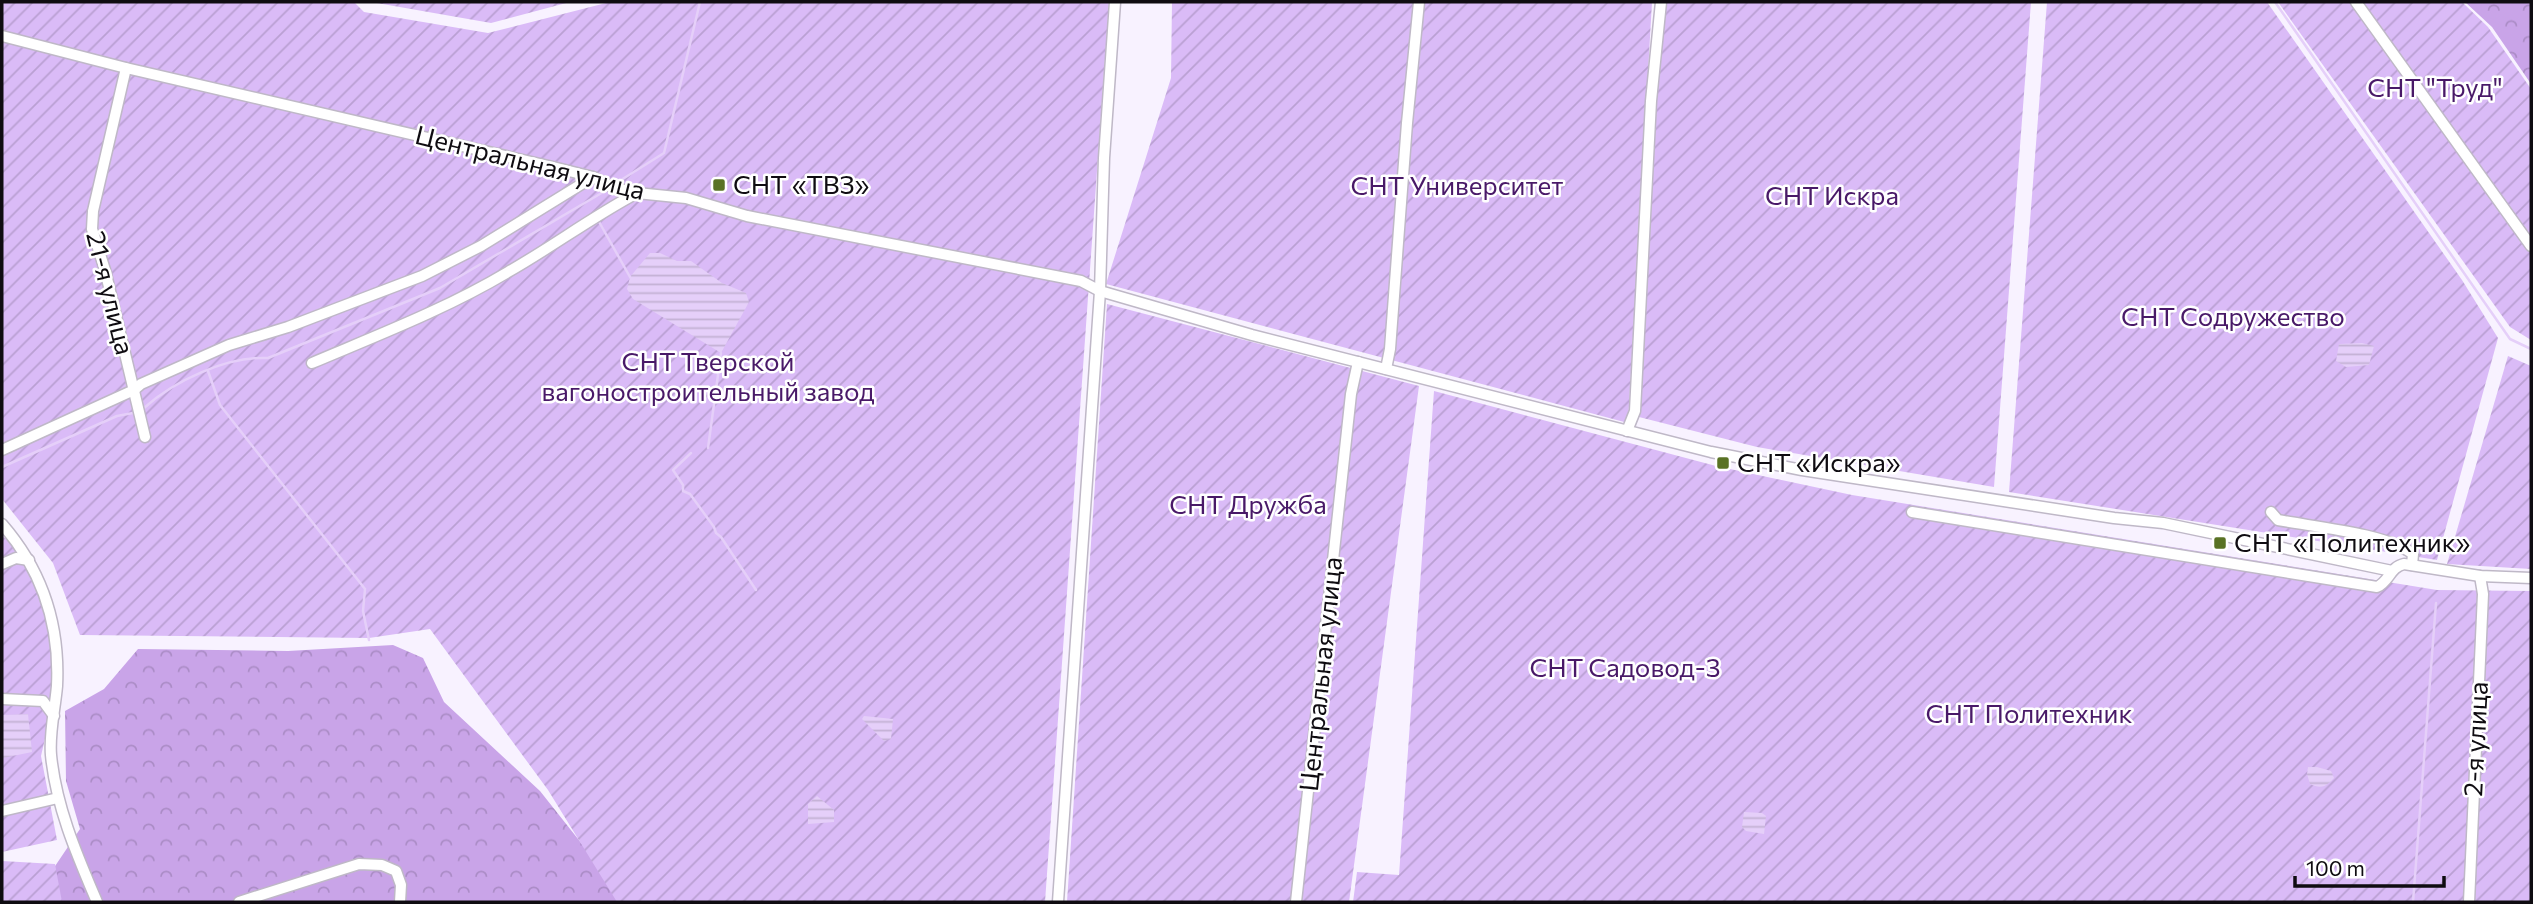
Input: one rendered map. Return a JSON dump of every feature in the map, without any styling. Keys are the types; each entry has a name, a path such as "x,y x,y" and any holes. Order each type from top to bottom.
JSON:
{"street":[{"path":"1058,902 1100,291 1104,158 1115,2"},
{"path":"1386,369 1390,349 1419,2"},
{"path":"1627,431 1635,411 1650,114 1661,2"},
{"path":"2356,2 2531,246"},
{"name":"Центральная улица","path":"2,36 126,68 450,141 593,177 612,187 637,193 685,198 747,216 1081,281 1100,291 1358,362 1627,431 1802,470 2163,523 2392,571"},
{"name":"21-я улица","path":"126,68 93,211 92,229 105,270 145,437"},
{"path":"2,450 134,390 141,383 229,345 288,327 422,276 481,246 593,177"},
{"path":"312,363 411,321 507,273 637,193"},
{"name":"Центральная улица","path":"1296,902 1351,394 1358,362"},
{"path":"1912,512 2377,587 2382,585 2398,565 2480,576 2531,578"},
{"path":"2271,512 2278,520 2373,538 2405,548 2413,554 2412,565"},
{"path":"2,524 29,560 43,588 56,645 57,671 51,752 58,798 97,902"},
{"path":"2,564 16,558 29,560"},
{"name":"2-я улица","path":"2469,902 2483,594 2480,576"},
{"path":"2,699 43,701 54,716"},
{"path":"2,811 58,798"},
{"path":"239,902 359,864 382,865 396,871 401,885 400,902"}],"green space":[{"name":"СНТ Тверской вагоностроительный завод","path":"2,2 354,2 364,12 488,33 610,2 1109,2 1045,902 617,902 548,790 430,629 369,638 80,635 53,563 2,499"},
{"path":"371,2 570,2 491,23"},
{"name":"СНТ Университет","path":"1172,2 1652,2 1628,423 1106,284 1171,78"},
{"name":"СНТ Искра","path":"1657,2 2031,2 1994,487 1757,447 1639,417"},
{"name":"СНТ Содружество","path":"2047,2 2267,2 2462,280 2498,338 2437,560 2009,492"},
{"name":"СНТ \"Труд\"","path":"2278,2 2462,2 2488,27 2531,89 2531,340 2510,327"},
{"path":"2465,2 2531,2 2531,84 2492,27"},
{"name":"СНТ Дружба","path":"1107,304 1419,386 1349,902 1067,902"},
{"path":"2508,356 2531,366 2531,569 2447,564"},
{"path":"1434,391 1716,466 1852,495 2437,590 2531,591 2531,902 1353,902 1357,872 1399,875"},
{"path":"2,535 35,569 47,606 56,691 41,756 57,840 2,852"},
{"path":"393,645 423,658 444,702 540,791 620,892 625,902 58,902 45,881 80,829 66,781 65,711 104,689 138,649 288,651"},
{"path":"2,861 55,864 62,902 2,902"}],"shaded area":[{"path":"650,253 660,253 677,261 691,261 722,283 746,293 749,302 721,353 633,299 627,289 630,277"},
{"path":"2362,343 2374,346 2369,365 2346,367 2336,361 2339,344"},
{"path":"28,714 32,752 3,758 2,715"},
{"path":"864,716 893,719 891,739 884,741 862,719"},
{"path":"2308,767 2331,771 2334,778 2323,786 2310,784"},
{"path":"817,796 834,810 834,822 808,824 808,804"},
{"path":"1744,812 1762,813 1766,816 1764,834 1746,831 1742,827"}],"waterway":[{"path":"621,180 664,153 700,2"},
{"path":"2275,2 2510,339 2531,349"},
{"path":"144,408 170,389 202,372 236,361 268,358 440,288 605,191"},
{"path":"598,220 630,277"},
{"path":"708,448 721,353"},
{"path":"208,371 220,405 365,589 363,611 369,640"},
{"path":"2,467 117,416 133,413"},
{"path":"691,453 673,470 683,485 683,491 690,494 756,590"},
{"path":"2413,902 2436,603"}],"place":[{"name":"СНТ «ТВЗ»","path":"719,185"},
{"name":"СНТ «Искра»","path":"1723,463"},
{"name":"СНТ «Политехник»","path":"2220,543"}],"park label":[{"name":"СНТ Садовод-3","path":"1625,668"},
{"name":"СНТ Политехник","path":"2029,714"}]}
